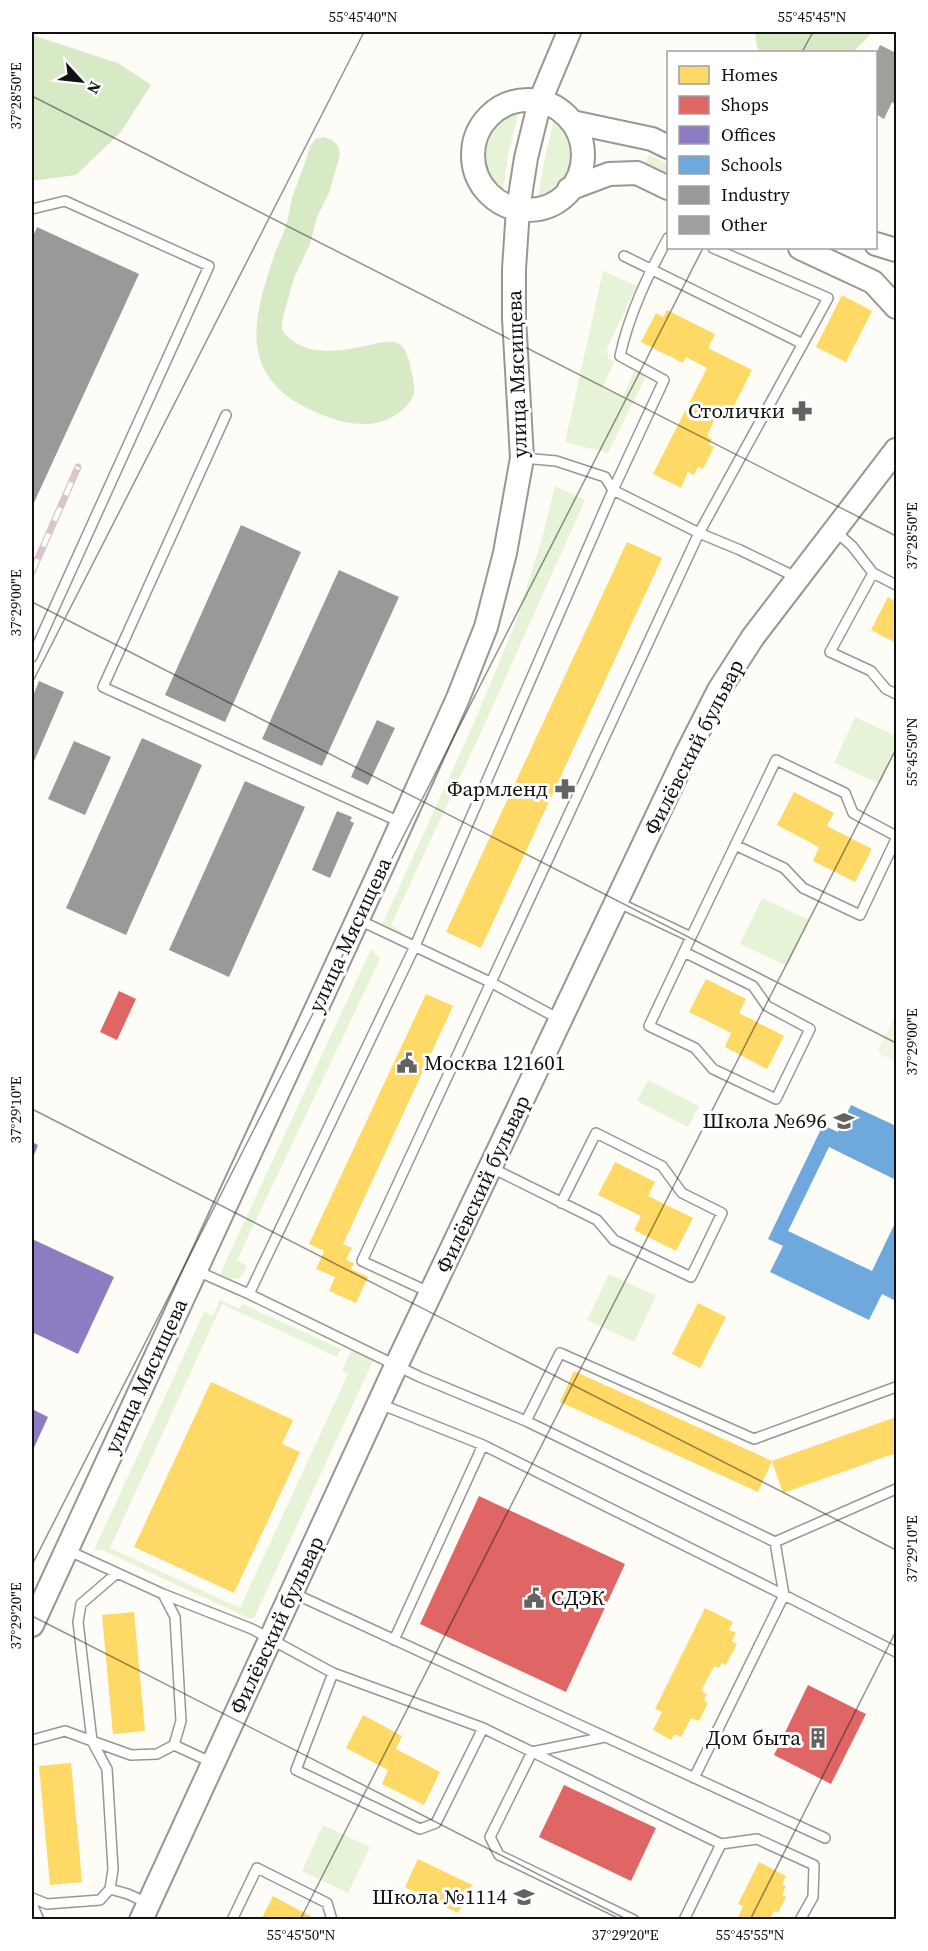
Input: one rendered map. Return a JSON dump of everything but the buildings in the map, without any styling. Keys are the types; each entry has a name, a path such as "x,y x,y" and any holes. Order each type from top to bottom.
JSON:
{"street":[{"name":"улица Мясищева","path":"32,1625 402,823 458,698 486,627 505,553 522,458 514,299 518,208 526,158 540,101 569,32"},
{"path":"527,99 552,105 572,122 582,145 583,158 580,172 564,196 539,209 518,208 498,201 487,192 477,177 473,161 473,144 479,129 489,115 503,105 527,99"},
{"path":"572,122 652,139 667,146"},
{"path":"569,189 609,174 637,173 667,187"},
{"path":"877,244 897,250"},
{"path":"802,249 873,282 897,307"},
{"name":"Филёвский бульвар","path":"144,1912 396,1366 719,690 753,637 897,450"}],"lane":[{"path":"32,209 65,201 209,266 32,657"},
{"path":"249,1294 415,946 613,490 664,380 620,356 625,334 651,269 667,241"},
{"path":"431,1293 362,1261 699,533 828,298 715,249"},
{"path":"624,256 803,344"},
{"path":"226,415 103,687 402,823"},
{"path":"522,458 556,461 604,477 613,490 699,533 798,578"},
{"path":"835,531 852,546 873,573 897,585"},
{"path":"873,573 830,652 871,671 886,689 897,694"},
{"path":"684,952 753,986 767,1006 810,1029 776,1099 713,1069 695,1048 649,1026 691,937 735,845 776,760 845,793 853,813 897,838 860,915 803,888 784,868 735,845"},
{"path":"617,902 691,937"},
{"path":"357,919 492,982 561,1020"},
{"path":"491,1168 561,1203 597,1220 614,1240 691,1277 722,1213 682,1193 662,1166 596,1133 561,1203"},
{"path":"195,1270 396,1366 526,1421 775,1542 897,1490"},
{"path":"526,1421 560,1353 754,1439 897,1387"},
{"path":"379,1404 483,1445 897,1652"},
{"path":"394,1640 483,1445"},
{"path":"694,1778 784,1595 775,1542"},
{"path":"67,1550 163,1594 252,1629 333,1673 483,1728 721,1844 757,1839 814,1865 813,1897 800,1920"},
{"path":"32,1898 47,1904 100,1900 110,1889 113,1869 107,1769 92,1741 78,1622 81,1604 117,1573"},
{"path":"293,1593 825,1838"},
{"path":"32,1740 65,1731 131,1755 157,1754 174,1745 181,1722 174,1617 163,1594"},
{"path":"333,1673 296,1770 420,1829 436,1823 483,1728"},
{"path":"532,1752 604,1737"},
{"path":"174,1745 213,1763"},
{"path":"532,1752 490,1837 499,1855 634,1920"},
{"path":"684,1920 721,1844"},
{"path":"232,1920 257,1868 327,1903 332,1920"},
{"path":"110,1889 128,1894 144,1912"},
{"path":"32,1904 39,1920"}],"green space":[{"path":"755,32 873,32 854,51 760,51 757,47"},
{"path":"32,35 118,63 151,85 120,133 76,175 32,181"},
{"path":"519,111 508,155 503,192 493,182 487,170 484,146 488,135 496,125"},
{"path":"554,119 569,140 570,163 559,184 538,198 544,162"},
{"path":"324,137 332,140 338,146 340,155 329,193 317,217 310,244 294,278 282,321 282,330 300,345 323,351 387,342 394,342 402,346 413,376 414,392 408,405 396,415 382,422 359,424 341,421 299,404 279,389 266,372 259,354 256,334 258,314 269,272 310,147 315,139"},
{"path":"649,155 667,164 667,177 644,166"},
{"path":"603,271 637,286 607,348 608,358 614,362 602,388 623,397 634,371 646,376 608,453 565,442"},
{"path":"555,486 585,500 483,728 391,925 402,931 400,934 381,927 473,725 515,624 542,539"},
{"path":"855,717 896,736 896,750 880,784 834,763"},
{"path":"762,898 809,920 787,966 740,944"},
{"path":"371,949 380,959 237,1260 247,1266 242,1275 236,1279 220,1274"},
{"path":"896,1014 896,1062 877,1052"},
{"path":"648,1080 699,1106 688,1127 637,1101"},
{"path":"609,1274 656,1296 634,1342 587,1320"},
{"path":"220,1300 239,1309 242,1304 341,1349 337,1357 222,1304 110,1548 240,1608 348,1374 342,1371 351,1351 362,1352 374,1359 254,1618 248,1618 102,1550 94,1550 204,1312 213,1316"},
{"path":"323,1825 370,1847 348,1893 302,1871"}],"railway":[{"path":"32,572 78,467"}],"place":[{"name":"Столички","path":"802,411"},
{"name":"Фармленд","path":"565,789"},
{"name":"Москва 121601","path":"407,1063"},
{"name":"Школа №696","path":"844,1121"},
{"name":"СДЭК","path":"534,1598"},
{"name":"Дом быта","path":"818,1738"},
{"name":"Школа №1114","path":"524,1897"}]}
